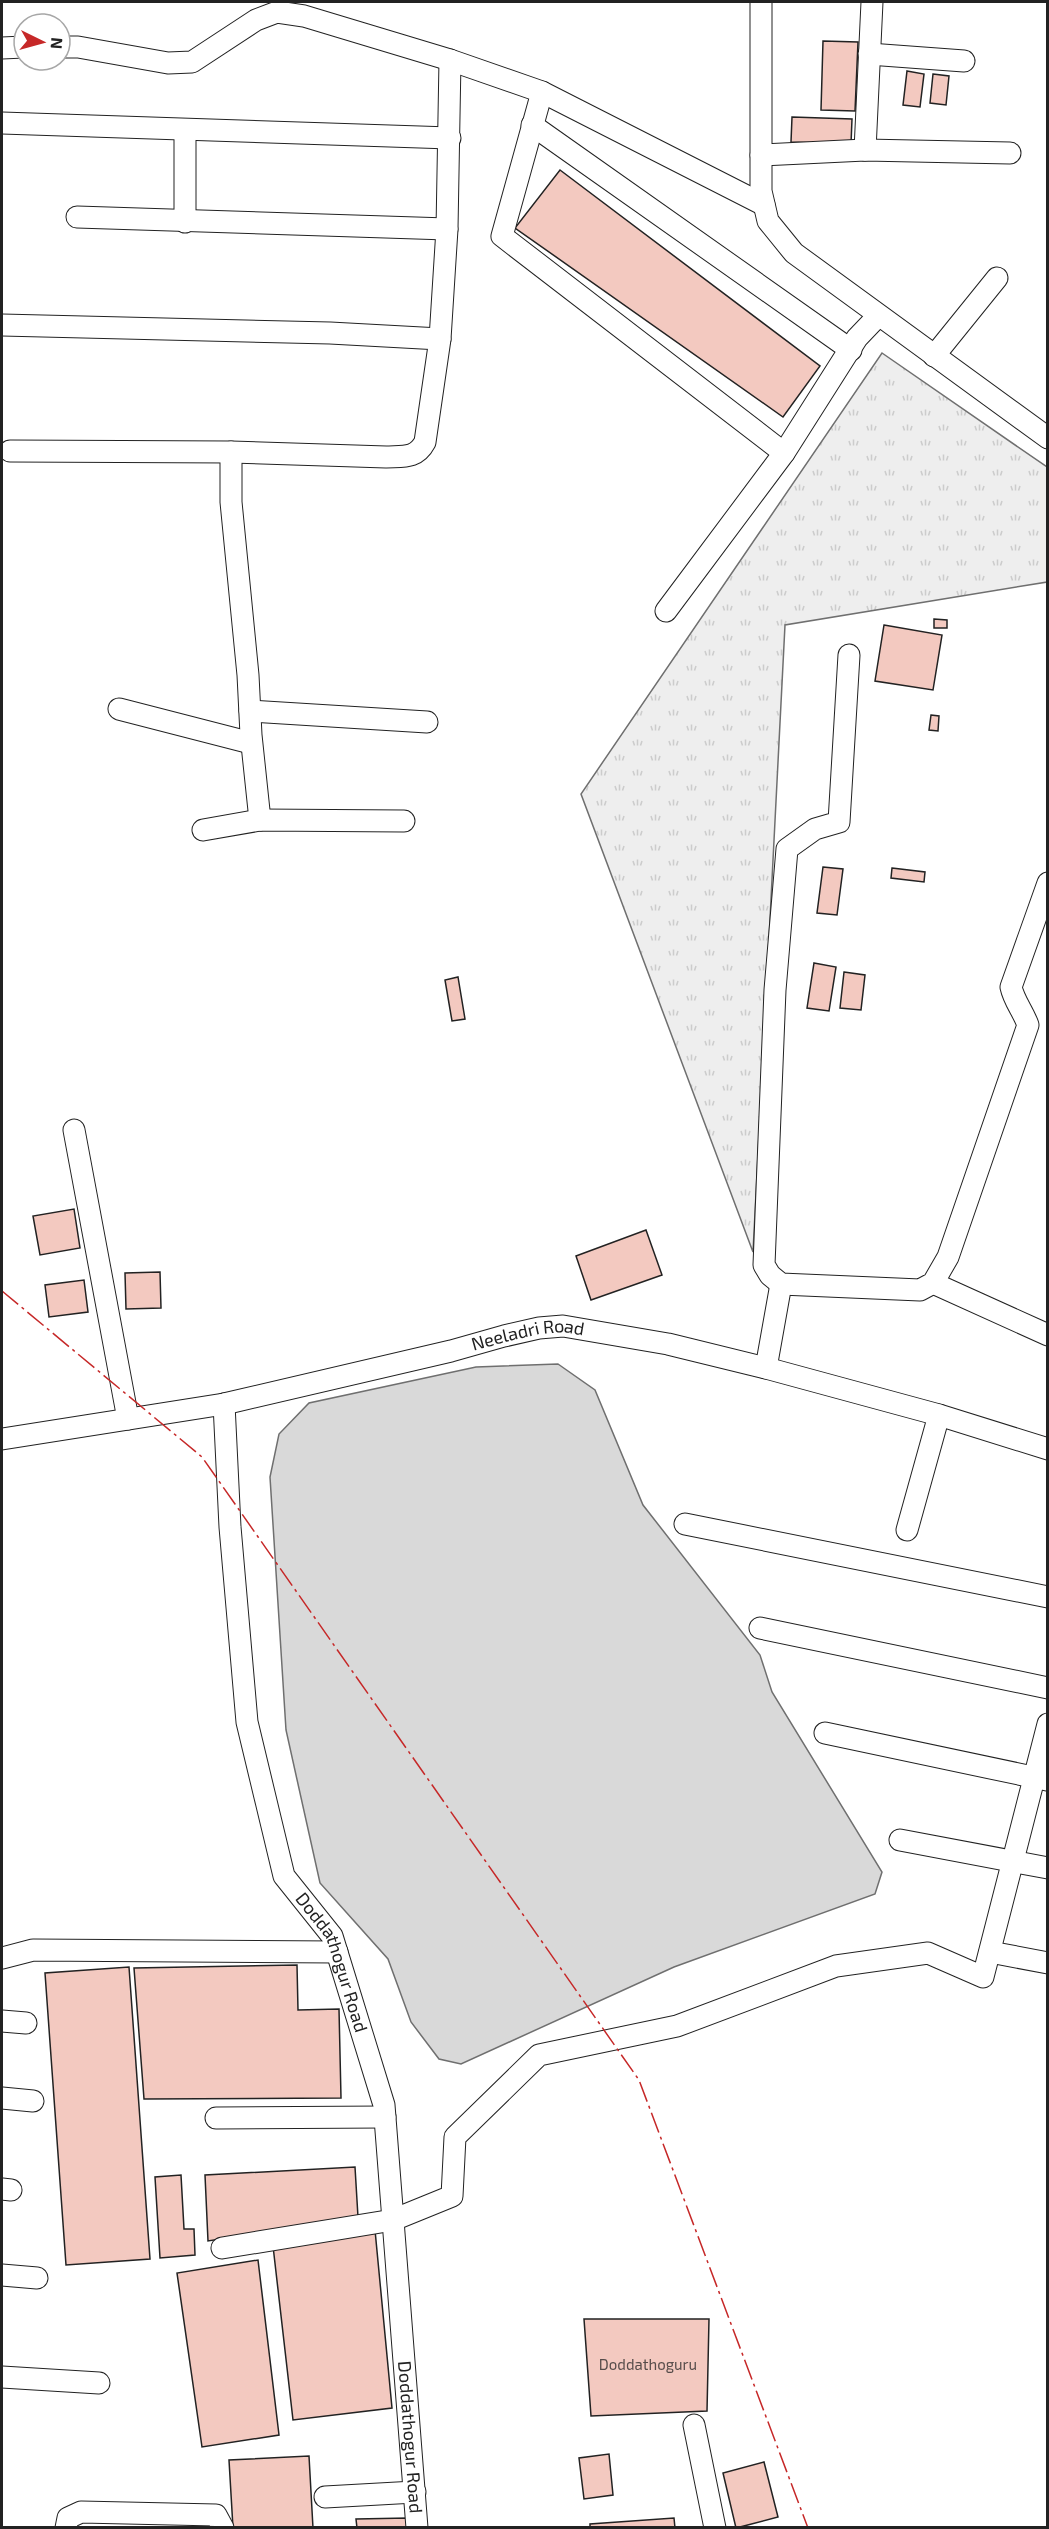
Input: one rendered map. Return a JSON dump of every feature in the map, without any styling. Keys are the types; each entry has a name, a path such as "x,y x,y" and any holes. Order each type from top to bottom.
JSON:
{"street":[{"path":"761,2 761,191 768,221 794,254 1047,438"},
{"path":"864,150 872,2"},
{"path":"72,47 168,63 192,62 256,20 277,12 304,16 450,60 542,92 764,205"},
{"path":"869,54 964,61"},
{"path":"10,451 231,452 386,457 410,456 421,451 425,442 440,339 447,229 450,60"},
{"path":"542,92 502,236 784,453"},
{"path":"2,123 450,138"},
{"path":"532,125 850,350"},
{"path":"184,130 185,222"},
{"path":"761,155 864,150 1010,153"},
{"path":"77,217 447,229"},
{"path":"934,356 997,278"},
{"path":"666,611 784,453 857,338 878,316"},
{"path":"2,325 330,333 440,339"},
{"path":"231,452 231,501 243,611 251,743 260,820"},
{"path":"849,656 839,822 815,829 786,849 775,990 764,1265 770,1275 781,1284 896,1290 920,1290 933,1284 948,1257 1028,1024 1023,1010 1014,999 1011,987 1047,883"},
{"path":"119,709 251,743"},
{"path":"250,711 427,722"},
{"path":"203,830 260,820 404,821"},
{"path":"74,1130 128,1419"},
{"path":"766,1368 781,1284"},
{"path":"933,1284 1047,1335"},
{"name":"Neeladri Road","path":"2,1439 224,1404 452,1351 504,1336 563,1326 657,1342 766,1368 939,1415 1047,1449"},
{"name":"Doddathogur Road","path":"224,1404 230,1527 247,1722 284,1876 332,1936 384,2105 417,2528"},
{"path":"908,1530 939,1415"},
{"path":"685,1524 1047,1598"},
{"path":"760,1628 1047,1688"},
{"path":"222,2248 393,2220 452,2196 455,2137 539,2055 677,2026 836,1966 928,1953 983,1977 1013,1861 1041,1779 1047,1724"},
{"path":"825,1733 1041,1779"},
{"path":"900,1840 1047,1868"},
{"path":"2,1958 33,1950 337,1952"},
{"path":"990,1952 1047,1963"},
{"path":"2,2021 26,2023"},
{"path":"2,2098 33,2101"},
{"path":"216,2118 385,2117"},
{"path":"2,2275 37,2278"},
{"path":"2,2377 99,2383"},
{"path":"694,2425 715,2528"},
{"path":"325,2496 415,2492"},
{"path":"66,2528 68,2518 74,2513 81,2512 216,2515 223,2528"}],"green space":[{"path":"882,353 1047,467 1047,582 785,625 753,1252 581,794"}],"shaded area":[{"path":"558,1364 595,1390 643,1505 760,1655 772,1692 882,1872 875,1894 674,1967 461,2064 439,2059 411,2022 388,1959 320,1883 286,1730 270,1477 279,1434 309,1403 476,1367"}],"building":[{"path":"823,41 858,42 855,111 821,110"},
{"path":"907,71 924,74 920,107 903,105"},
{"path":"933,74 949,76 946,105 930,103"},
{"path":"792,117 852,119 851,144 791,142"},
{"path":"560,170 820,366 783,417 515,228"},
{"path":"934,619 947,620 947,628 934,628"},
{"path":"884,625 942,635 933,690 875,681"},
{"path":"931,715 939,716 938,731 929,730"},
{"path":"823,867 843,869 837,915 817,913"},
{"path":"892,868 925,872 924,882 891,878"},
{"path":"814,963 836,967 829,1011 807,1008"},
{"path":"844,972 865,975 861,1010 840,1008"},
{"path":"458,977 465,1019 452,1021 445,980"},
{"path":"74,1209 80,1248 40,1255 33,1216"},
{"path":"646,1230 662,1275 591,1300 576,1256"},
{"path":"160,1272 161,1308 126,1309 125,1273"},
{"path":"84,1280 88,1312 49,1317 45,1285"},
{"path":"297,1965 298,2010 339,2009 341,2098 144,2099 134,1968"},
{"path":"129,1967 150,2259 66,2265 45,1973"},
{"path":"355,2167 358,2217 208,2241 205,2175"},
{"path":"181,2175 184,2229 194,2229 195,2255 160,2258 155,2177"},
{"path":"375,2230 392,2408 293,2420 273,2246"},
{"path":"258,2260 279,2435 202,2447 177,2273"},
{"path":"584,2319 709,2319 707,2411 591,2416"},
{"path":"609,2454 613,2495 584,2499 579,2458"},
{"path":"309,2456 313,2528 233,2528 229,2460"},
{"path":"764,2462 778,2517 736,2528 723,2473"},
{"path":"408,2518 408,2528 357,2528 356,2519"},
{"path":"674,2518 675,2528 590,2528 590,2524"}],"power":[{"path":"2,1291 202,1457 639,2080 808,2528"}]}
